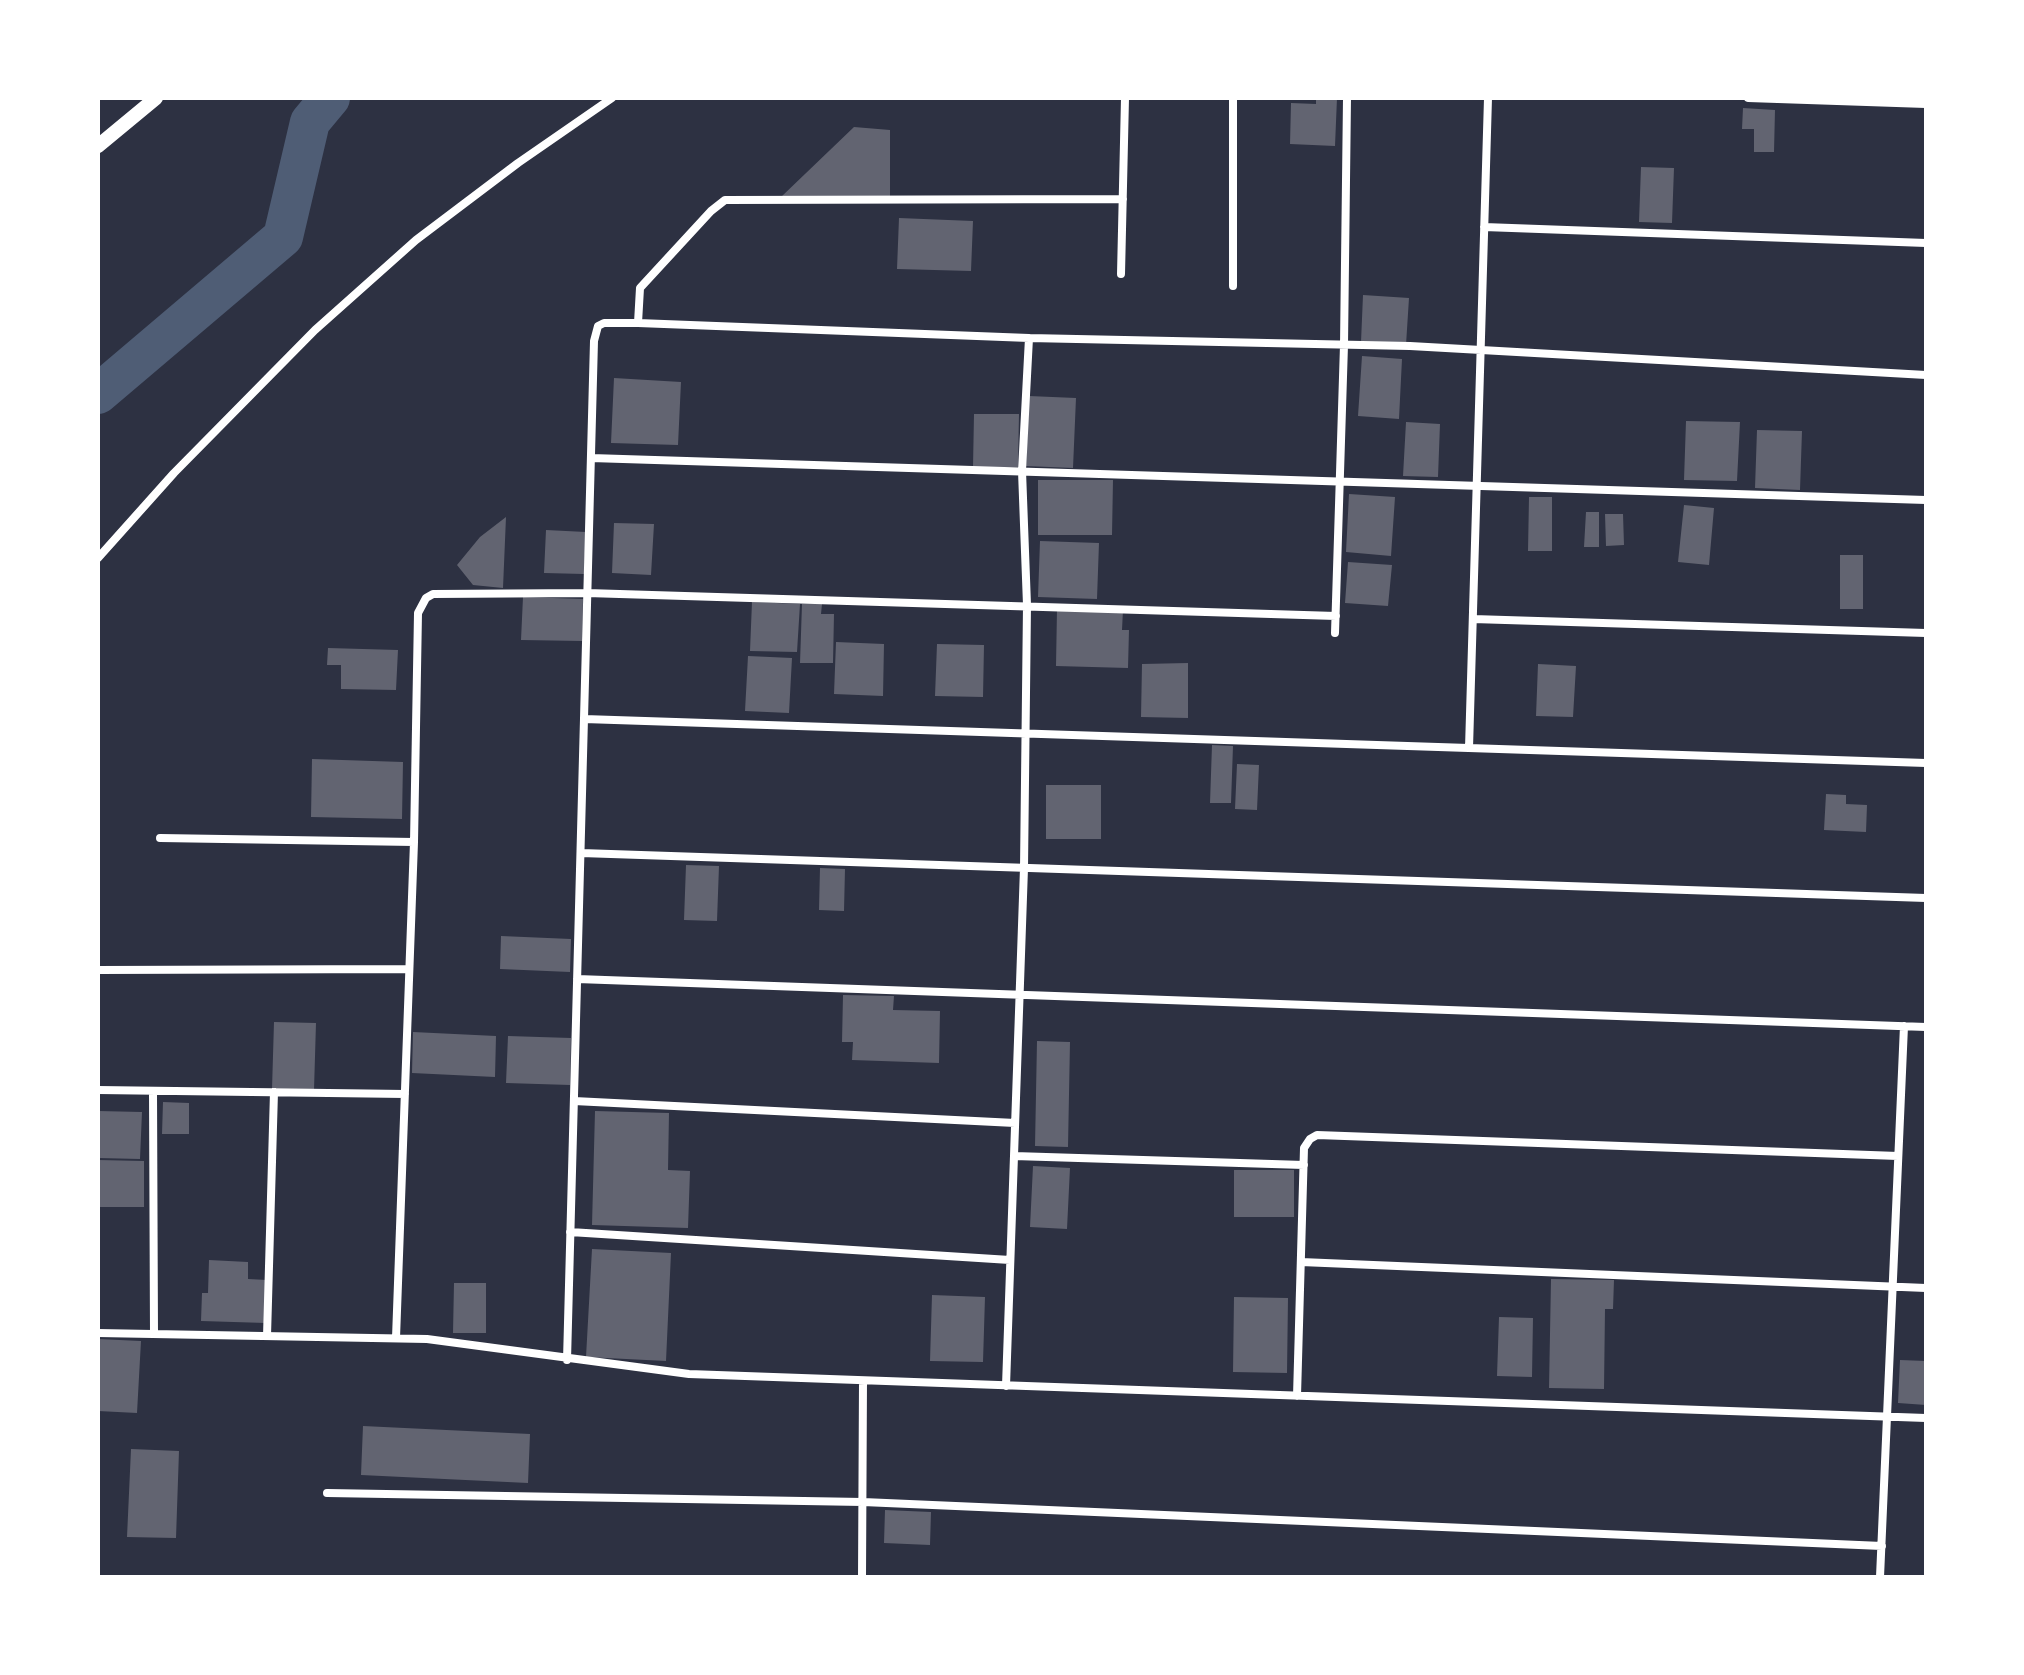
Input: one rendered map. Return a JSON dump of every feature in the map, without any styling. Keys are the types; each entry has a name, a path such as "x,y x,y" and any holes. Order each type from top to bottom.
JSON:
{"street":[{"path":"98,146 156,98"},
{"path":"98,558 174,473 315,330 416,240 518,163 612,98"},
{"path":"1121,274 1125,98"},
{"path":"1233,98 1233,286"},
{"path":"1335,633 1344,345 1347,98"},
{"path":"1469,748 1488,98"},
{"path":"1748,98 1926,104"},
{"path":"638,323 640,288 711,211 725,200 1123,199"},
{"path":"1484,227 1926,243"},
{"path":"567,1360 594,341 598,326 604,323 638,323 1029,338 1481,350 1926,375"},
{"path":"1006,1386 1027,734 1027,605 1022,471 1029,338"},
{"path":"591,458 1926,500"},
{"path":"396,1338 414,842 418,613 422,603 433,594 587,593 1336,616"},
{"path":"1473,619 1926,633"},
{"path":"584,719 1926,763"},
{"path":"160,838 414,842"},
{"path":"581,853 1926,898"},
{"path":"98,970 409,969"},
{"path":"577,979 1926,1027"},
{"path":"1880,1577 1904,1026"},
{"path":"98,1090 405,1094"},
{"path":"153,1091 154,1334"},
{"path":"267,1336 274,1092"},
{"path":"574,1101 1015,1123"},
{"path":"1297,1396 1304,1148 1317,1135 1898,1156"},
{"path":"1014,1156 1304,1165"},
{"path":"570,1232 1010,1260"},
{"path":"1301,1262 1926,1288"},
{"path":"98,1333 427,1339 689,1374 1926,1418"},
{"path":"862,1577 863,1381"},
{"path":"327,1493 863,1502 1882,1546"}],"building":[{"path":"1316,98 1337,98 1335,146 1290,144 1291,103 1316,104"},
{"path":"1743,108 1775,110 1774,152 1754,152 1754,129 1742,129"},
{"path":"854,127 890,130 890,198 781,197"},
{"path":"1641,167 1674,168 1672,223 1639,222"},
{"path":"899,218 973,221 971,271 897,269"},
{"path":"1363,295 1409,298 1406,345 1361,342"},
{"path":"1362,356 1402,359 1399,419 1358,416"},
{"path":"614,378 681,382 678,445 611,443"},
{"path":"1029,396 1076,398 1073,468 1026,466"},
{"path":"974,414 1019,414 1018,467 973,467"},
{"path":"1686,421 1740,422 1737,481 1684,480"},
{"path":"1406,422 1440,424 1438,477 1403,476"},
{"path":"1757,430 1802,431 1800,490 1755,488"},
{"path":"1038,480 1113,480 1112,535 1038,535"},
{"path":"1349,494 1395,497 1391,556 1346,552"},
{"path":"1529,497 1552,497 1552,551 1528,551"},
{"path":"1684,505 1714,508 1709,565 1678,562"},
{"path":"1586,512 1599,512 1599,547 1584,547"},
{"path":"1605,514 1623,514 1624,545 1606,546"},
{"path":"506,517 503,588 473,585 457,565 480,537"},
{"path":"614,523 654,524 651,575 612,573"},
{"path":"546,530 586,532 584,574 544,573"},
{"path":"1040,541 1099,543 1097,599 1038,597"},
{"path":"1840,555 1863,555 1863,609 1840,609"},
{"path":"1348,562 1392,565 1388,606 1345,603"},
{"path":"523,597 583,599 582,641 521,640"},
{"path":"752,602 800,604 797,652 750,651"},
{"path":"802,604 822,604 821,614 834,614 833,663 800,663"},
{"path":"1057,609 1123,610 1122,630 1129,630 1128,668 1056,666"},
{"path":"836,642 884,644 883,696 834,694"},
{"path":"937,644 984,645 983,697 935,696"},
{"path":"328,648 398,650 396,690 341,689 341,665 327,665"},
{"path":"748,656 792,658 789,713 745,711"},
{"path":"1188,663 1188,718 1141,717 1142,664"},
{"path":"1538,664 1576,666 1573,717 1536,716"},
{"path":"1212,745 1233,746 1231,803 1210,803"},
{"path":"312,759 403,762 402,819 311,817"},
{"path":"1237,764 1259,765 1257,810 1235,809"},
{"path":"1046,785 1101,785 1101,839 1046,839"},
{"path":"1826,794 1846,795 1846,804 1867,805 1866,832 1824,830"},
{"path":"686,865 719,866 717,921 684,920"},
{"path":"820,868 845,869 844,911 819,910"},
{"path":"501,936 571,939 570,972 500,969"},
{"path":"843,995 894,996 893,1010 940,1011 939,1063 852,1060 853,1042 842,1042"},
{"path":"274,1022 316,1023 314,1090 272,1089"},
{"path":"413,1032 496,1036 495,1077 412,1073"},
{"path":"508,1036 571,1038 570,1085 506,1083"},
{"path":"1037,1041 1070,1042 1068,1147 1035,1146"},
{"path":"163,1102 189,1103 189,1134 162,1134"},
{"path":"98,1111 142,1112 140,1159 98,1158"},
{"path":"595,1111 669,1113 668,1170 690,1171 688,1228 592,1225"},
{"path":"98,1160 144,1161 144,1207 98,1207"},
{"path":"1033,1166 1070,1168 1067,1229 1030,1227"},
{"path":"1234,1170 1294,1170 1294,1217 1234,1217"},
{"path":"592,1249 671,1253 666,1361 586,1357"},
{"path":"209,1260 248,1262 248,1279 267,1280 266,1323 201,1321 202,1293 208,1293"},
{"path":"1551,1279 1614,1280 1613,1309 1605,1309 1604,1389 1549,1388"},
{"path":"454,1283 486,1283 486,1333 453,1333"},
{"path":"932,1295 985,1297 983,1362 930,1361"},
{"path":"1234,1297 1288,1298 1287,1373 1233,1372"},
{"path":"1499,1317 1533,1318 1532,1377 1497,1376"},
{"path":"98,1339 141,1341 137,1413 98,1411"},
{"path":"1900,1360 1926,1361 1926,1405 1898,1403"},
{"path":"363,1426 530,1434 528,1483 361,1475"},
{"path":"131,1449 179,1451 176,1538 127,1537"},
{"path":"885,1510 931,1512 930,1545 884,1543"}],"waterway":[{"path":"98,394 283,237 310,122 330,98"}]}
